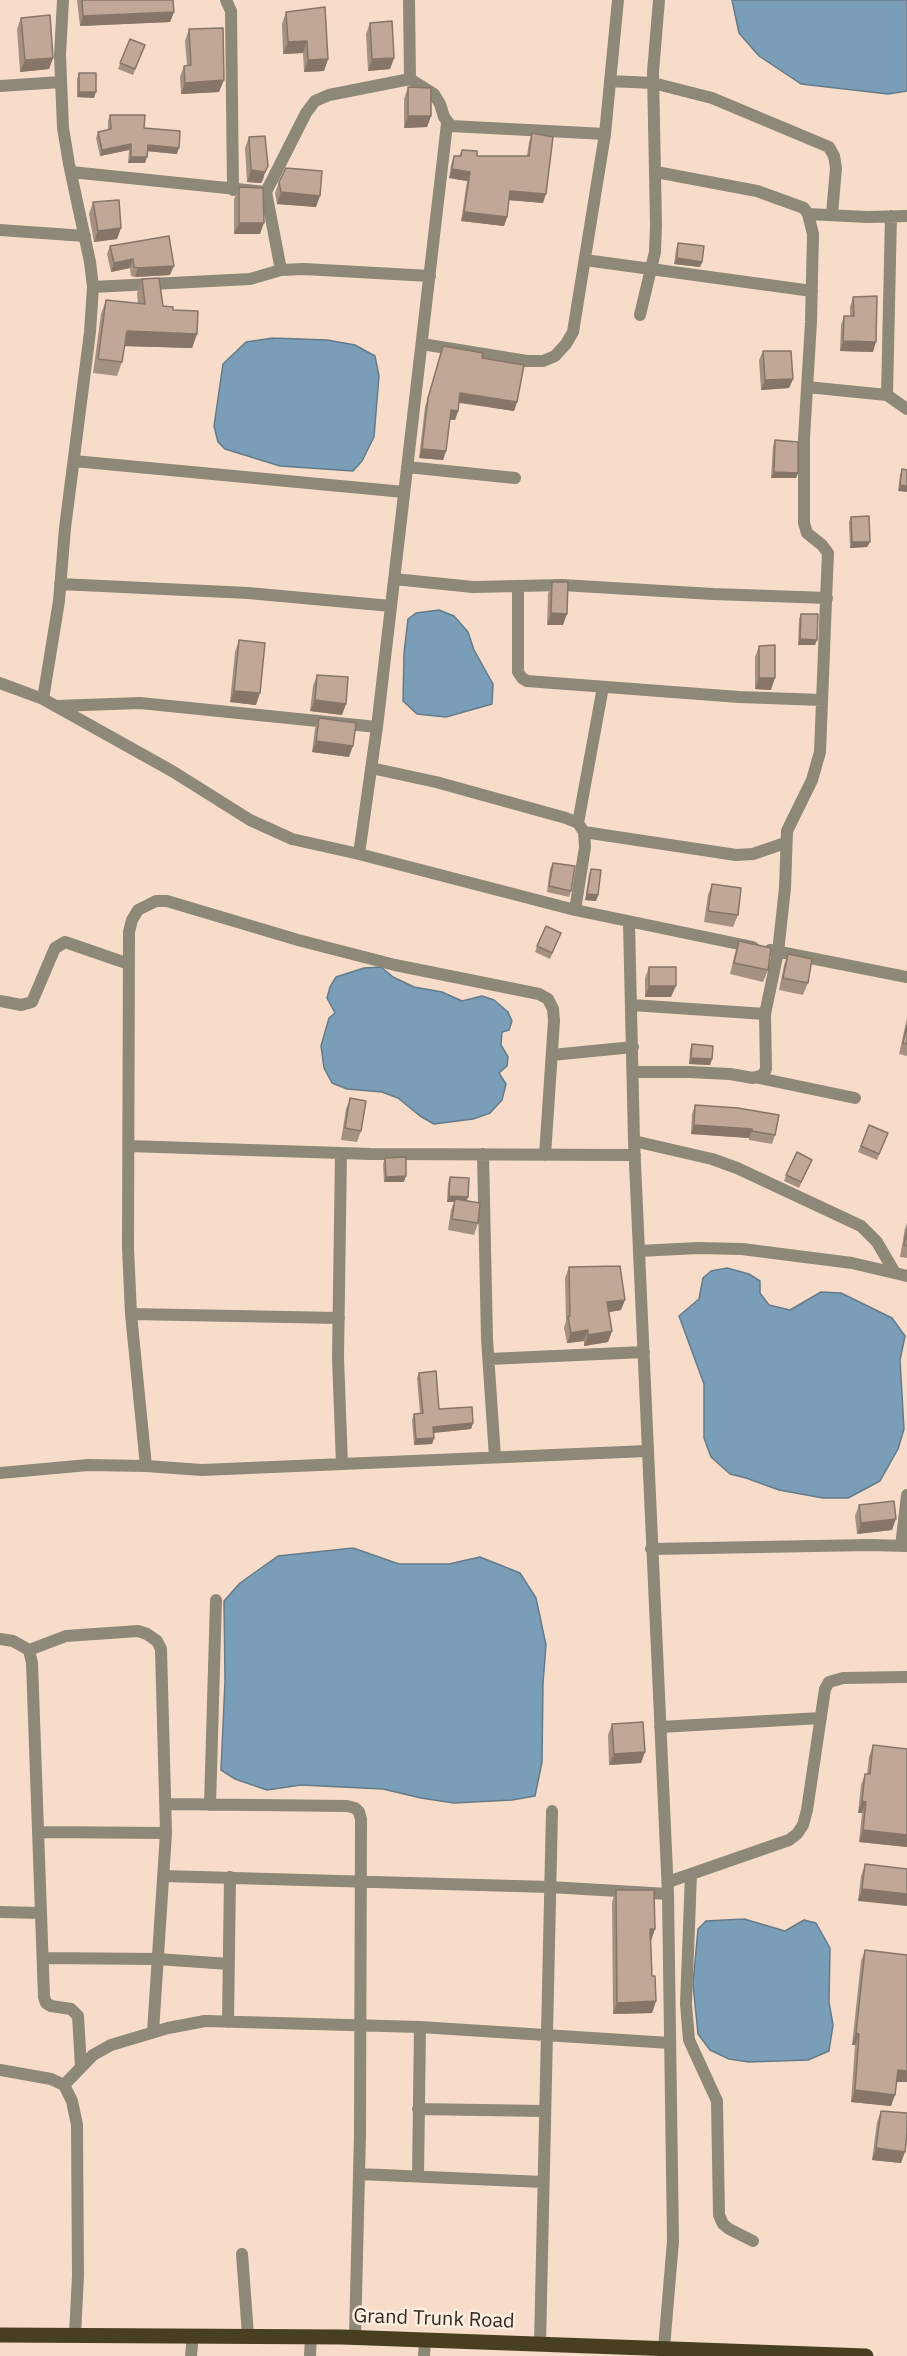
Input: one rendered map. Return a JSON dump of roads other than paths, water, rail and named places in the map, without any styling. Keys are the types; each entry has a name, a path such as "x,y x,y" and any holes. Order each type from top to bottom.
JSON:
{"main road":[{"name":"Grand Trunk Road","path":"0,2335 193,2334 355,2337 664,2348 687,2353 866,2356"}],"street":[{"path":"42,699 60,584 90,332 93,287 63,128 60,55 63,0"},
{"path":"226,0 231,11 233,190"},
{"path":"409,0 410,79"},
{"path":"422,344 527,361 543,361 555,356 573,332 605,134 618,0"},
{"path":"640,315 654,252 656,225 656,172 646,83 659,0"},
{"path":"281,270 266,192 306,112 315,101 329,95 410,79 434,94 447,124 377,727 358,854"},
{"path":"610,81 646,83 712,98 829,147 834,156 836,168 832,214"},
{"path":"0,86 61,82"},
{"path":"447,124 454,127 605,134"},
{"path":"71,172 266,192"},
{"path":"656,172 757,191 795,204 804,208 808,214 813,234 804,438 804,523 807,533 822,545 828,554 820,752 817,767 787,831 785,888 778,952 765,1014 765,1069 759,1078"},
{"path":"808,214 867,217 907,216"},
{"path":"887,395 891,216"},
{"path":"0,230 85,236"},
{"path":"585,260 812,291"},
{"path":"93,287 250,279 281,270 304,269 430,276"},
{"path":"807,387 887,395 907,409"},
{"path":"74,461 404,492"},
{"path":"407,467 515,478"},
{"path":"394,579 473,587 562,585 826,598"},
{"path":"60,584 248,593 391,606"},
{"path":"518,586 518,672 522,678 540,683 739,697 822,700"},
{"path":"0,683 42,699 172,771 250,820 292,839 575,910 907,977"},
{"path":"575,910 585,847 581,828 603,687"},
{"path":"55,706 140,703 377,727"},
{"path":"371,768 436,782 566,818 581,828 736,855 753,854 785,843"},
{"path":"146,1466 131,1314 128,1248 129,932 138,910 156,901 167,901 298,940 395,965 539,994 548,999 553,1009 545,1155"},
{"path":"629,922 634,1155 660,1727 678,1881 688,2040 717,2101 719,2216 729,2229 753,2241"},
{"path":"0,1001 21,1005 32,1002 55,948 59,944 71,944 129,964"},
{"path":"632,1005 765,1014"},
{"path":"552,1055 633,1047"},
{"path":"634,1072 689,1072 759,1078 855,1098"},
{"path":"634,1141 712,1159 736,1167 861,1226 877,1242 901,1275"},
{"path":"129,1146 341,1153 634,1155"},
{"path":"341,1153 339,1318 342,1464"},
{"path":"483,1154 489,1359 495,1457"},
{"path":"639,1251 698,1248 742,1249 852,1263 901,1275"},
{"path":"131,1314 339,1318"},
{"path":"489,1359 644,1352"},
{"path":"0,1473 88,1465 202,1470 647,1451"},
{"path":"651,1549 904,1546 907,1495"},
{"path":"210,1805 216,1600"},
{"path":"29,1650 55,1639 83,1634 138,1631 156,1641 161,1649 166,1833 153,2032"},
{"path":"0,1639 13,1641 29,1650 32,1663 44,1997 46,2003 51,2006 71,2009 78,2016 81,2067"},
{"path":"163,1876 550,1887 678,1881 789,1840 797,1834 803,1825 807,1810 825,1689 829,1682 843,1678 907,1677"},
{"path":"660,1727 821,1718"},
{"path":"166,1804 346,1806 356,1808 359,1812 361,1820 359,2174 355,2337"},
{"path":"540,2344 545,2034 552,1811"},
{"path":"38,1832 166,1833"},
{"path":"228,2022 230,1877"},
{"path":"664,2348 673,2241 670,2043 678,1881"},
{"path":"0,1912 41,1913"},
{"path":"43,1958 158,1959 229,1964"},
{"path":"64,2085 93,2055 111,2045 190,2023 420,2027 670,2043"},
{"path":"417,2176 420,2027"},
{"path":"0,2070 51,2079 64,2085 72,2101 77,2125 78,2276 75,2335"},
{"path":"418,2109 544,2110"},
{"path":"359,2174 543,2182"},
{"path":"242,2254 248,2335"},
{"path":"191,2356 193,2334"},
{"path":"310,2356 312,2336"},
{"path":"424,2356 425,2340"}],"water":[{"path":"732,0 907,0 907,91 888,94 801,84 759,56 739,33"},
{"path":"273,338 327,340 355,345 375,356 379,376 374,437 362,461 353,471 280,466 225,449 218,442 214,426 223,364 246,342"},
{"path":"439,610 454,616 468,632 474,650 493,684 492,704 446,717 417,714 403,701 404,653 408,619 416,613"},
{"path":"381,967 393,977 414,987 442,992 462,1001 482,996 494,1000 508,1012 512,1021 509,1030 502,1032 501,1045 508,1057 507,1066 499,1073 506,1084 502,1100 490,1113 473,1119 434,1124 398,1098 382,1092 347,1089 332,1083 324,1068 321,1046 329,1018 335,1013 327,998 330,987 336,977 364,968"},
{"path":"727,1268 749,1274 760,1281 760,1293 769,1305 790,1310 821,1292 841,1293 892,1318 905,1336 900,1360 904,1429 898,1449 880,1481 848,1498 823,1498 779,1490 730,1474 711,1457 704,1438 704,1384 679,1316 699,1299 703,1278 711,1271"},
{"path":"353,1548 399,1564 449,1564 480,1557 520,1573 536,1598 546,1645 542,1762 535,1796 512,1800 454,1803 383,1789 301,1785 267,1790 235,1779 221,1770 225,1681 224,1601 240,1583 278,1556"},
{"path":"744,1919 785,1931 804,1920 816,1923 830,1948 829,2002 833,2025 829,2051 808,2060 749,2062 729,2059 710,2050 698,2034 693,1984 698,1929 706,1921"}]}
